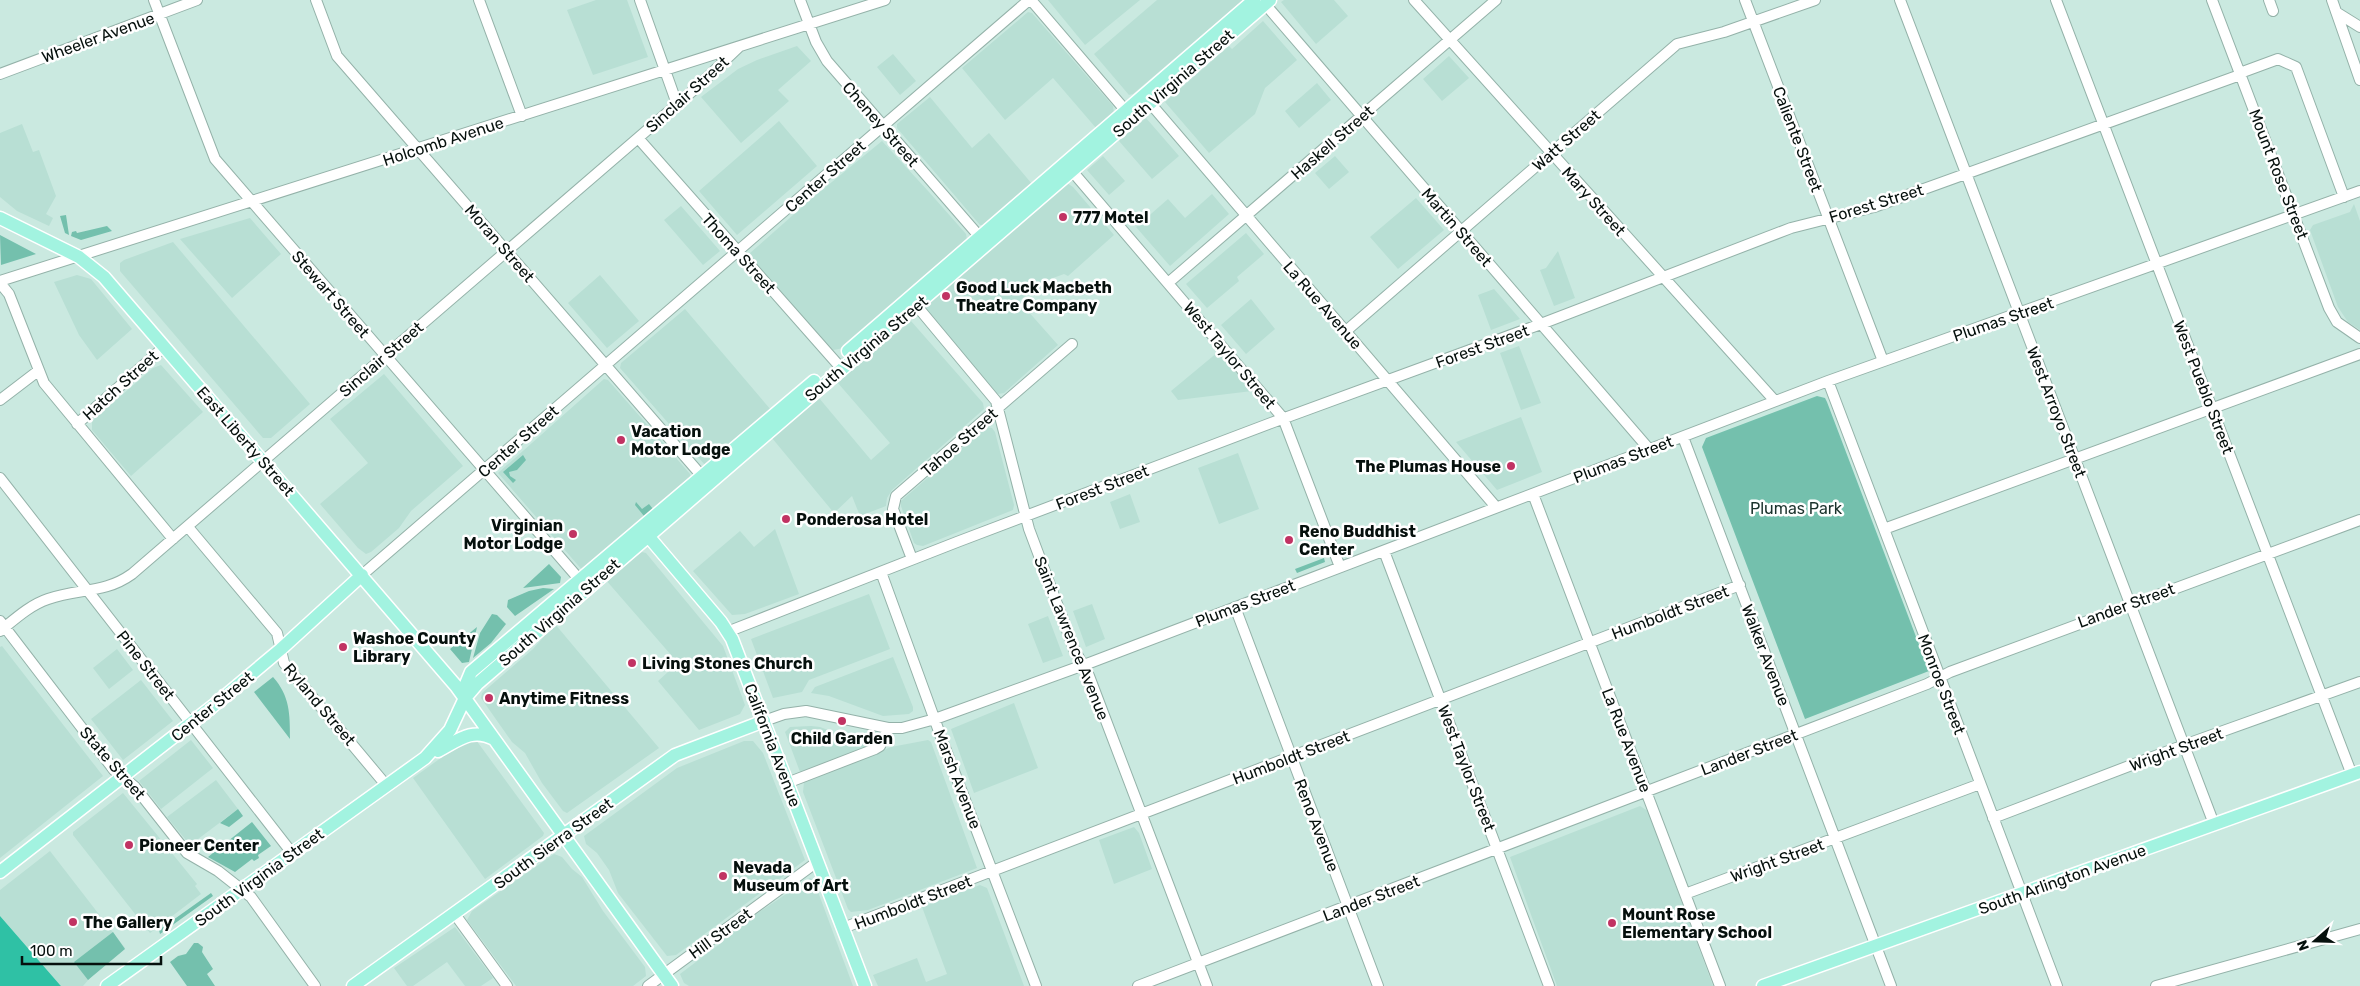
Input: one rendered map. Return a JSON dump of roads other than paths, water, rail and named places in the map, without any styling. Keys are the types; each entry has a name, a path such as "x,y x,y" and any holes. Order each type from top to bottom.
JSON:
{"main road":[{"name":"South Virginia Street","path":"465,698 466,684 471,672 579,579 644,532 979,244 979,236 1126,111 1263,1"},
{"name":"South Virginia Street","path":"107,986 425,758 450,730 465,698 477,684 546,624 644,532 701,475 916,305 948,271 1072,171 1263,1"},
{"path":"1072,171 1071,162 1074,156"},
{"name":"East Liberty Street","path":"0,218 79,256 104,277 362,575 465,698 672,986"},
{"name":"California Avenue","path":"644,532 728,632 865,986"},
{"name":"Center Street","path":"0,872 192,723 281,649 362,575"},
{"path":"546,624 554,609 579,588 579,579"},
{"name":"South Sierra Street","path":"353,986 675,755 764,721"},
{"path":"425,758 468,734 479,733 494,739"},
{"name":"South Arlington Avenue","path":"1763,986 2356,773"}],"street":[{"name":"Stewart Street","path":"154,0 215,159 384,356 486,469 579,579"},
{"name":"Wheeler Avenue","path":"0,74 197,0"},
{"name":"Moran Street","path":"316,0 337,56 701,475"},
{"path":"479,0 522,116"},
{"path":"640,0 676,104"},
{"name":"Cheney Street","path":"800,0 816,42 827,61 979,236"},
{"name":"Holcomb Avenue","path":"0,282 885,0"},
{"path":"1030,0 1126,111"},
{"name":"Center Street","path":"362,575 1030,0"},
{"name":"Mary Street","path":"1414,0 1775,401"},
{"name":"Haskell Street","path":"1168,283 1496,0"},
{"name":"Caliente Street","path":"1745,0 1883,361"},
{"name":"Watt Street","path":"1346,331 1676,44 1754,22 1815,0"},
{"name":"West Arroyo Street","path":"1900,0 2214,824"},
{"name":"West Pueblo Street","path":"2056,0 2321,696 2356,773"},
{"name":"Mount Rose Street","path":"2212,0 2333,316 2343,327 2360,338"},
{"path":"2269,0 2273,11"},
{"path":"2332,0 2360,80"},
{"name":"Martin Street","path":"1263,1 1649,449"},
{"path":"2336,12 2360,27"},
{"name":"Sinclair Street","path":"2,626 42,602 64,595 88,592 120,583 188,527 638,138 739,47"},
{"name":"Forest Street","path":"728,632 912,559 1283,418 1389,381 1541,324 1791,228 1874,207 2278,59 2296,67 2344,197"},
{"name":"La Rue Avenue","path":"1150,103 1496,507"},
{"name":"Thoma Street","path":"638,138 838,365"},
{"name":"West Taylor Street","path":"1072,171 1283,418 1340,567"},
{"name":"Plumas Street","path":"764,721 784,714 806,711 888,728 910,727 935,719 1083,665 1828,381 2360,191"},
{"path":"0,282 9,294 38,371 50,392 173,539"},
{"name":"Saint Lawrence Avenue","path":"916,305 993,397 998,407 1026,516 1055,599 1142,814 1207,986"},
{"name":"Tahoe Street","path":"912,559 894,509 895,498 1072,344"},
{"name":"Hatch Street","path":"77,424 164,347"},
{"path":"1884,529 2360,354"},
{"path":"0,400 38,371"},
{"name":"Monroe Street","path":"1828,381 2057,986"},
{"name":"Walker Avenue","path":"1683,437 1891,986"},
{"name":"Pine Street","path":"0,478 292,853"},
{"name":"La Rue Avenue","path":"1534,494 1720,986"},
{"name":"Lander Street","path":"1138,986 1647,792 2130,604 2360,520"},
{"name":"Ryland Street","path":"188,527 277,633 284,663 386,785"},
{"name":"West Taylor Street","path":"1384,551 1549,986"},
{"name":"Marsh Avenue","path":"881,572 1036,986"},
{"name":"Humboldt Street","path":"843,928 1740,585"},
{"name":"Reno Avenue","path":"1235,607 1378,986"},
{"name":"State Street","path":"2,626 114,770 135,787 186,851 218,871 251,897 315,986"},
{"name":"Wright Street","path":"1993,818 2184,745 2360,682"},
{"path":"787,783 876,749 885,738 888,728"},
{"name":"Wright Street","path":"1685,894 1980,784"},
{"name":"Hill Street","path":"648,986 817,862"},
{"path":"454,913 507,986"},
{"path":"2156,986 2360,929"}],"place":[{"name":"777 Motel","path":"1063,217"},
{"name":"Good Luck Macbeth Theatre Company","path":"946,296"},
{"name":"Vacation Motor Lodge","path":"621,440"},
{"name":"The Plumas House","path":"1511,466"},
{"name":"Ponderosa Hotel","path":"786,519"},
{"name":"Virginian Motor Lodge","path":"573,534"},
{"name":"Reno Buddhist Center","path":"1289,540"},
{"name":"Washoe County Library","path":"343,647"},
{"name":"Living Stones Church","path":"632,663"},
{"name":"Anytime Fitness","path":"489,698"},
{"name":"Child Garden","path":"842,721"},
{"name":"Pioneer Center","path":"129,845"},
{"name":"Nevada Museum of Art","path":"723,876"},
{"name":"The Gallery","path":"73,922"},
{"name":"Mount Rose Elementary School","path":"1612,923"}],"park label":[{"name":"Plumas Park","path":"1796,508"}]}
